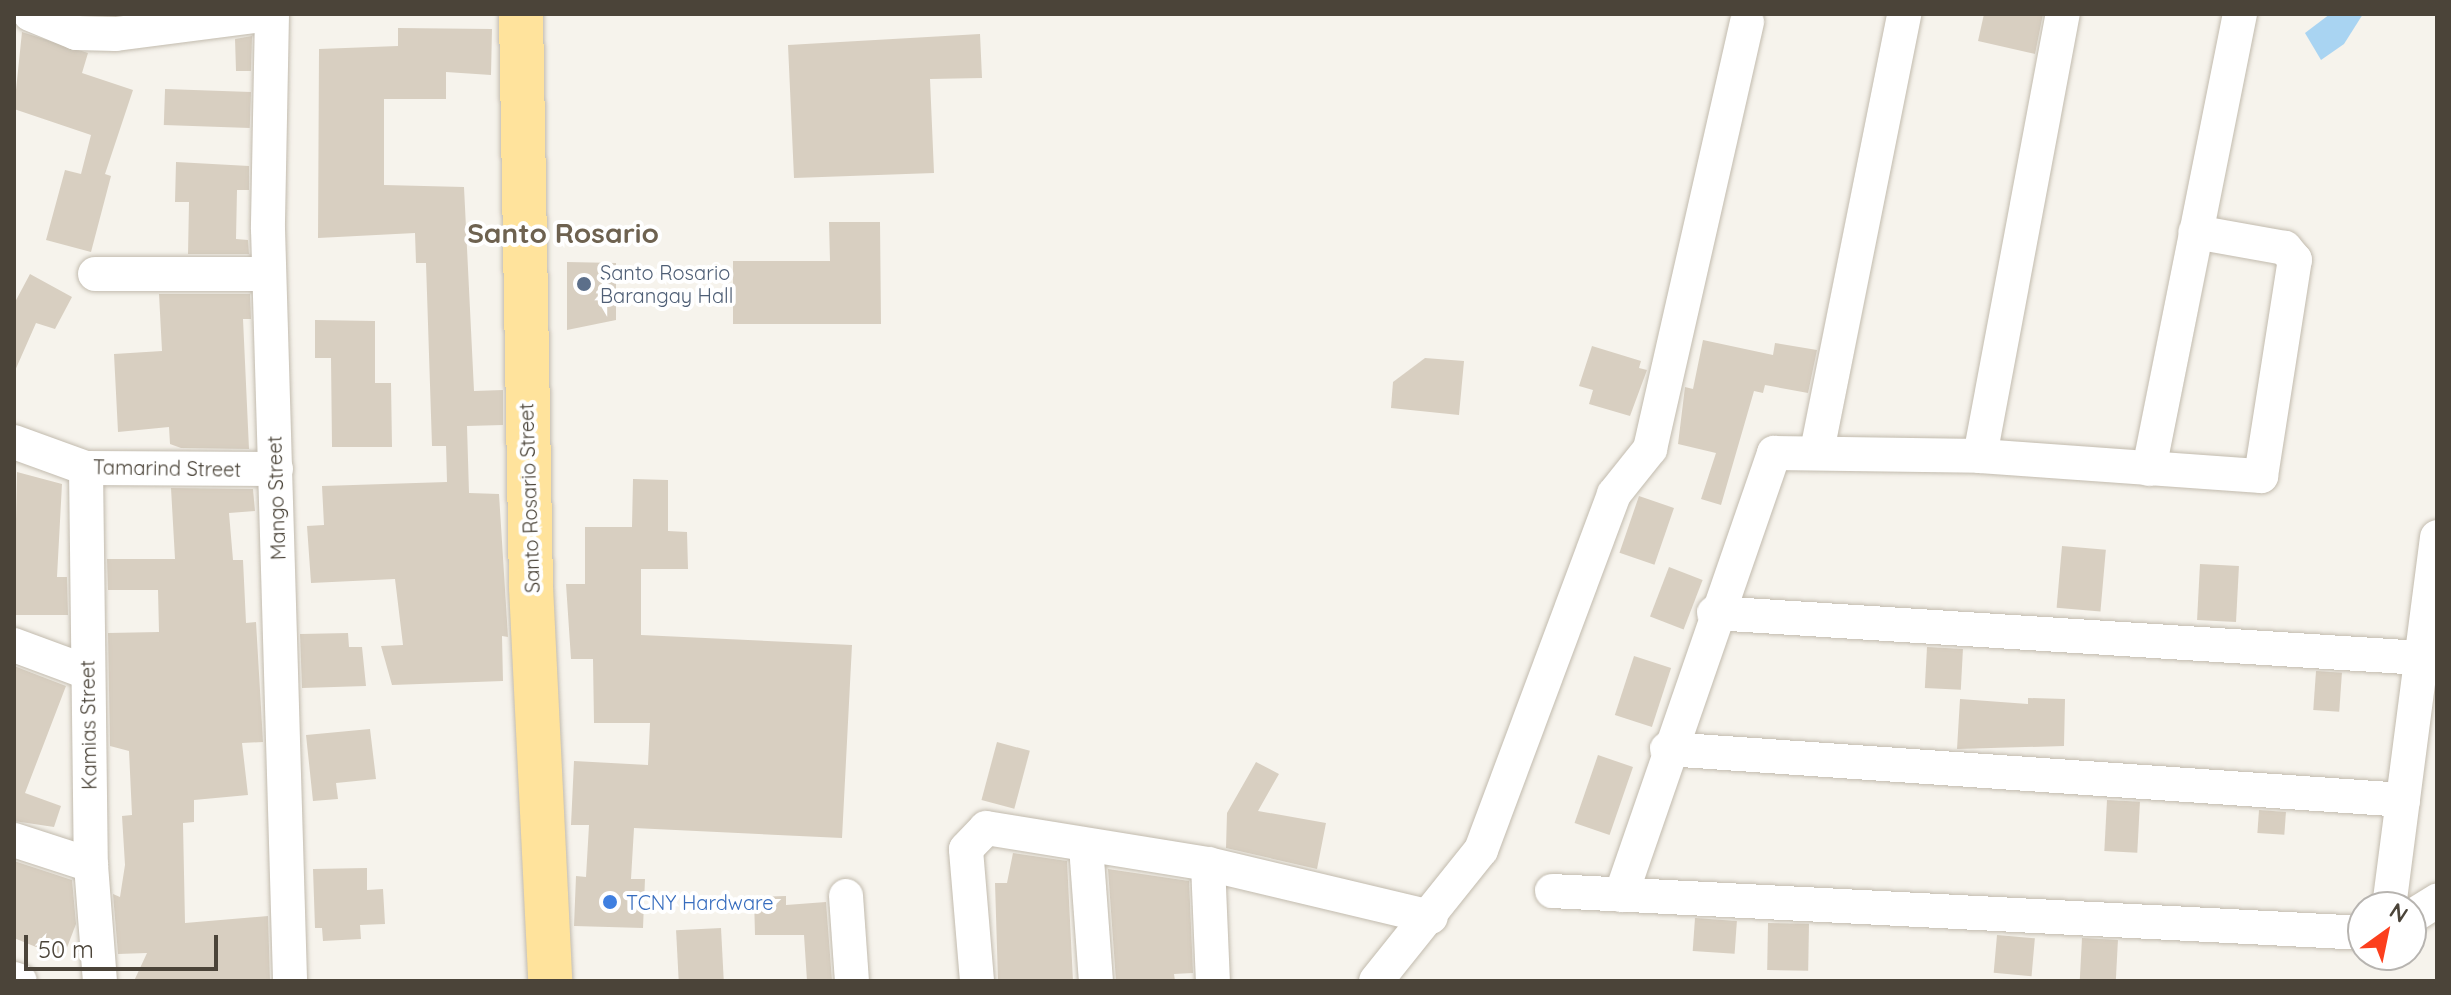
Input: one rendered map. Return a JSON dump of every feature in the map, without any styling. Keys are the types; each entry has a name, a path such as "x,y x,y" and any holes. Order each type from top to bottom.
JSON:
{"main road":[{"name":"Santo Rosario Street","path":"521,14 531,587 550,981"}],"street":[{"path":"47,18 116,34 270,14"},
{"name":"Mango Street","path":"270,14 269,274 290,981"},
{"path":"1817,451 1904,14"},
{"path":"1980,456 2063,14"},
{"path":"2149,469 2240,14"},
{"path":"1376,981 1431,917 1481,850 1614,494 1650,449 1747,22"},
{"path":"1621,895 1667,749 1767,461 1782,449 1980,456 2256,479 2266,469 2295,260 2285,248 2195,232"},
{"path":"95,274 269,274"},
{"name":"Tamarind Street","path":"14,442 86,468 276,469"},
{"name":"Kamias Street","path":"86,468 91,865 100,981"},
{"path":"2391,891 2437,537"},
{"path":"1714,613 2421,658"},
{"path":"14,645 87,672"},
{"path":"1667,749 2403,800"},
{"path":"977,981 966,849 973,835 986,828 1208,864 1431,917"},
{"path":"14,840 91,865"},
{"path":"1086,846 1096,981"},
{"path":"1208,864 1213,981"},
{"path":"1552,891 2347,932"},
{"path":"846,896 852,981"}],"water":[{"path":"2330,14 2363,14 2344,44 2321,60 2305,33"}],"building":[{"path":"1984,14 2043,14 2035,54 1978,41"},
{"path":"398,28 492,29 491,75 446,72 446,99 384,99 384,185 464,187 474,391 503,390 503,425 467,426 469,493 499,494 508,637 502,636 503,681 392,685 381,646 403,645 395,579 311,583 307,526 324,525 322,486 447,482 446,446 432,446 426,263 416,263 415,233 318,238 319,49 398,46"},
{"path":"22,32 88,53 82,73 133,90 105,174 111,176 91,252 46,240 65,170 81,174 91,135 14,109"},
{"path":"980,34 982,78 930,79 934,173 794,178 788,45"},
{"path":"252,36 251,71 236,71 235,39"},
{"path":"165,89 251,92 250,128 164,125"},
{"path":"176,162 249,166 249,190 237,190 236,239 248,240 249,254 188,254 189,202 175,202"},
{"path":"829,222 880,222 881,324 733,324 733,261 830,261"},
{"path":"567,262 616,263 616,320 567,330"},
{"path":"30,274 72,297 55,329 36,323 14,373 14,304"},
{"path":"159,294 250,294 251,319 243,319 249,449 181,448 170,444 169,427 118,432 114,354 162,351"},
{"path":"315,320 375,321 375,383 391,383 392,447 332,447 331,358 315,358"},
{"path":"1703,340 1773,355 1775,343 1817,350 1808,393 1765,385 1763,393 1754,391 1721,505 1701,499 1716,453 1678,444 1685,387 1693,389"},
{"path":"1592,346 1641,361 1639,368 1647,370 1630,416 1589,404 1593,390 1579,386"},
{"path":"1425,358 1464,361 1459,415 1391,408 1393,382"},
{"path":"17,472 62,484 57,577 67,577 68,615 14,615"},
{"path":"633,479 668,480 668,531 687,532 688,569 641,569 641,635 852,645 842,838 634,828 631,879 645,879 643,928 574,926 576,876 586,877 589,825 571,825 574,761 648,765 650,723 594,723 593,659 571,659 566,584 585,584 585,527 632,527"},
{"path":"171,488 253,489 255,511 229,513 233,560 243,560 246,623 256,622 263,742 242,743 248,795 194,800 194,822 183,823 185,923 268,916 270,981 134,981 147,953 118,954 113,894 120,897 125,865 122,816 132,815 129,751 110,746 108,633 159,632 158,590 108,590 107,559 175,559"},
{"path":"1639,496 1674,508 1654,565 1619,553"},
{"path":"2062,546 2106,550 2100,612 2057,608"},
{"path":"2200,564 2239,566 2236,622 2197,620"},
{"path":"1669,567 1703,580 1684,629 1650,616"},
{"path":"348,633 349,647 362,647 366,686 302,688 300,634"},
{"path":"1927,647 1963,649 1961,690 1925,688"},
{"path":"1634,656 1671,668 1652,727 1615,715"},
{"path":"14,666 66,686 25,793 61,806 54,827 14,821"},
{"path":"2316,671 2342,673 2339,712 2313,710"},
{"path":"2028,698 2065,699 2064,746 1957,749 1960,699 2028,704"},
{"path":"370,729 376,779 336,783 338,799 313,801 306,735"},
{"path":"997,742 1030,751 1014,809 981,800"},
{"path":"1598,755 1633,767 1610,835 1575,823"},
{"path":"1256,762 1279,774 1258,811 1326,823 1317,869 1226,848 1227,813"},
{"path":"2107,800 2140,802 2137,853 2104,851"},
{"path":"2259,810 2286,812 2284,835 2257,833"},
{"path":"1013,853 1067,861 1073,981 998,981 995,883 1007,883"},
{"path":"14,861 72,880 76,924 63,958 14,938"},
{"path":"367,868 367,890 383,889 385,924 360,925 361,939 323,941 322,928 315,928 313,869"},
{"path":"1108,869 1189,881 1193,973 1174,974 1175,981 1116,981"},
{"path":"786,896 786,905 826,902 832,981 807,981 804,935 755,935 754,897"},
{"path":"1695,918 1737,921 1735,954 1693,951"},
{"path":"1768,923 1809,924 1808,971 1767,970"},
{"path":"721,928 724,981 679,981 676,930"},
{"path":"1997,935 2035,938 2032,976 1994,973"},
{"path":"2082,938 2118,940 2116,981 2080,981"}],"place":[{"name":"Santo Rosario Barangay Hall","path":"584,284"},
{"name":"TCNY Hardware","path":"610,902"}],"district":[{"name":"Santo Rosario","path":"563,233"}]}
